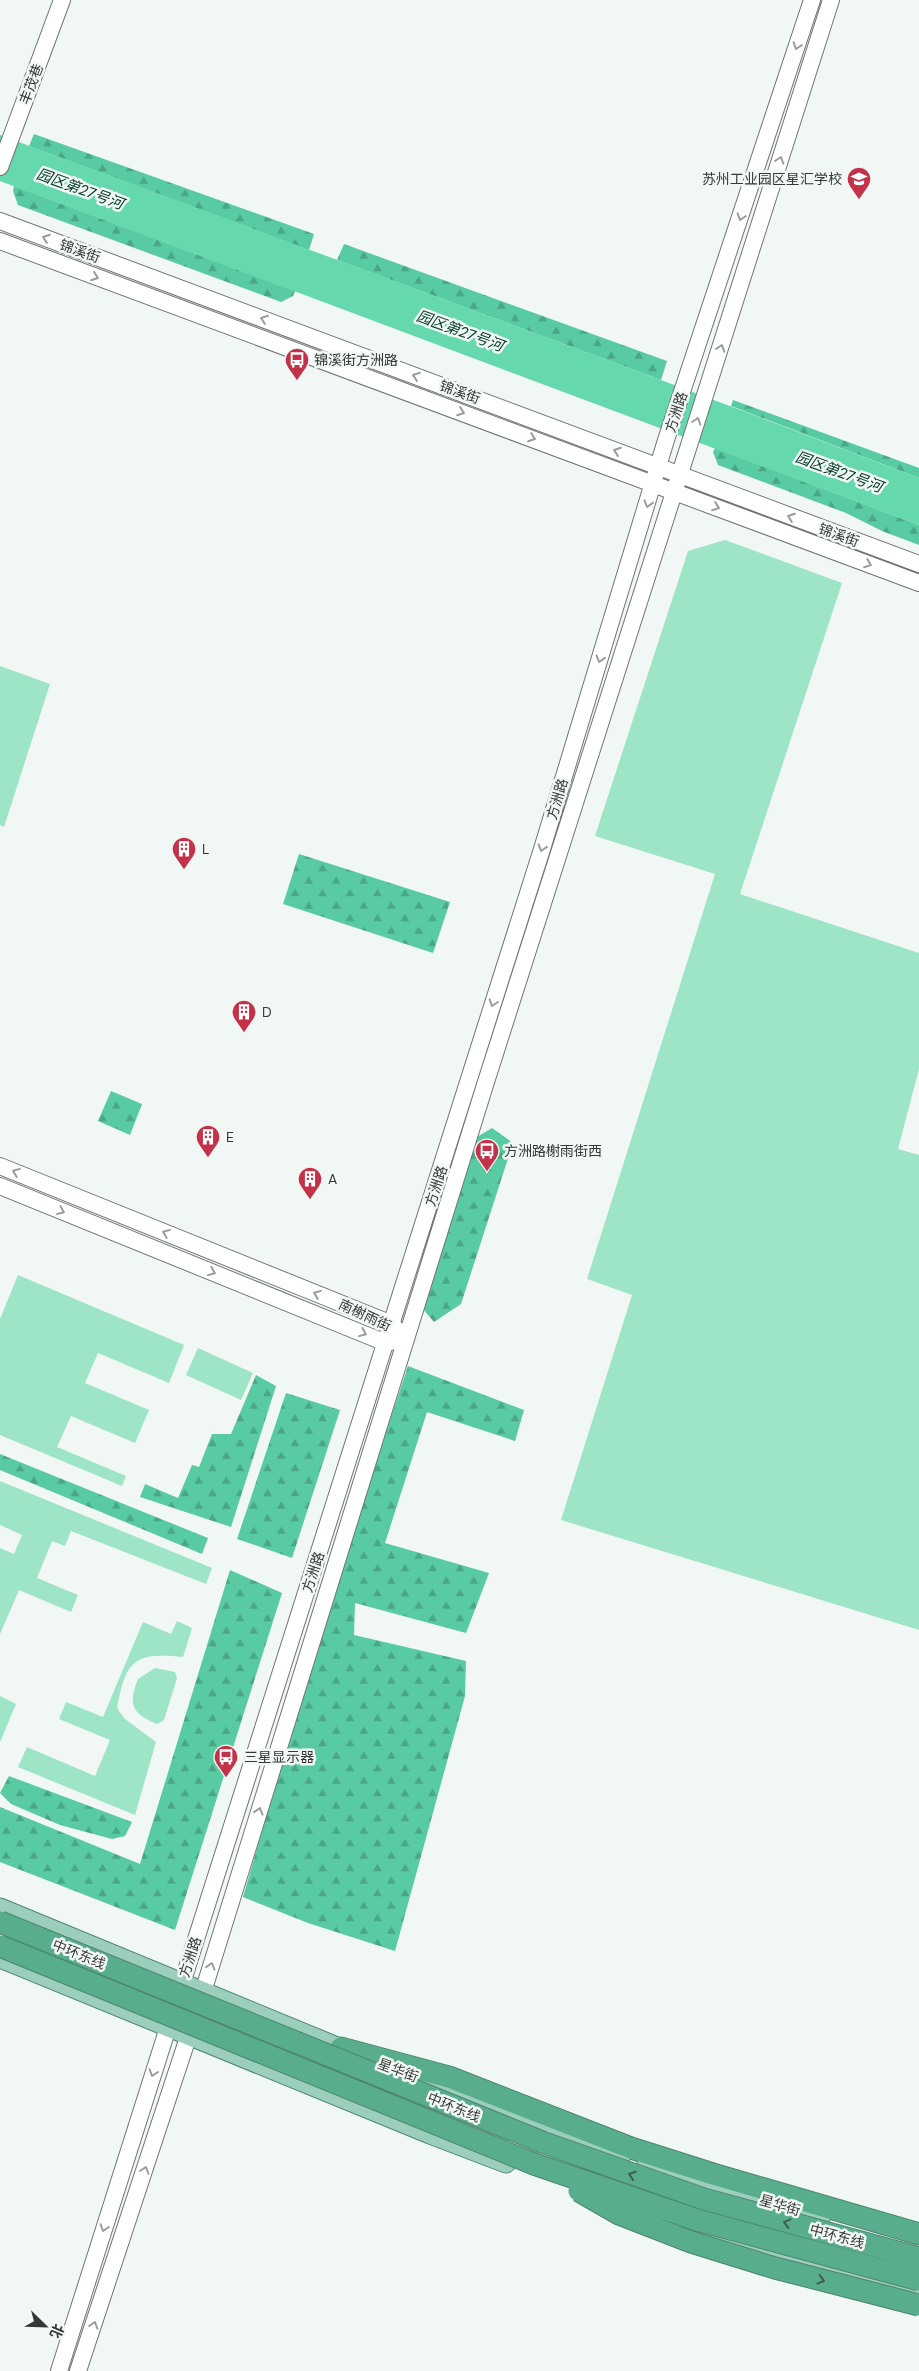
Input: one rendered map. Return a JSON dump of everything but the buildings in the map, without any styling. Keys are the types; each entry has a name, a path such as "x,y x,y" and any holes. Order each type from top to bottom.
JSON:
{"highway":[{"name":"中环东线","path":"0,1922 542,2142 704,2199 919,2258"},
{"name":"中环东线","path":"0,1946 534,2164 706,2223 919,2280"},
{"path":"341,2048 449,2077 631,2148 919,2234"},
{"path":"534,2164 619,2214 658,2230 775,2268 919,2305"}],"main road":[{"name":"丰茂巷","path":"0,167 62,0"},
{"name":"方洲路","path":"58,2371 542,849 666,440 812,0"},
{"name":"方洲路","path":"78,2371 203,1992 405,1339 831,0"},
{"name":"锦溪街","path":"0,221 919,564"},
{"name":"锦溪街","path":"0,242 919,583"},
{"name":"南榭雨街","path":"0,1166 392,1324 405,1339"},
{"name":"南榭雨街","path":"0,1186 386,1342 405,1339"},
{"name":"星华街","path":"0,1908 341,2048 646,2164 709,2185 919,2243"},
{"path":"0,1958 430,2134 693,2232 919,2290"}],"shaded area":[{"path":"725,540 842,583 740,894 919,953 919,1069 898,1149 919,1155 919,1630 561,1520 632,1295 587,1279 715,874 595,836 688,551"},
{"path":"0,666 50,684 4,827 0,825"},
{"path":"18,1275 184,1345 169,1383 98,1353 85,1383 149,1410 135,1443 71,1416 57,1447 126,1476 122,1486 0,1435 0,1319"},
{"path":"198,1348 253,1373 241,1400 186,1375"},
{"path":"0,1481 212,1568 206,1584 71,1531 65,1546 52,1541 37,1578 78,1595 71,1612 19,1590 0,1634 0,1548 14,1554 22,1535 0,1525"},
{"path":"177,1621 192,1628 183,1657 153,1656 143,1658 129,1669 120,1692 117,1708 125,1719 156,1742 135,1815 18,1767 27,1747 95,1776 110,1740 59,1719 66,1702 103,1717 143,1622 171,1634"},
{"path":"155,1668 175,1672 177,1678 164,1720 157,1724 137,1712 133,1701 138,1679"},
{"path":"0,1696 16,1704 0,1742"}],"green space":[{"path":"34,134 314,234 309,250 29,146"},
{"path":"14,186 295,291 293,296 281,302 18,205 13,191"},
{"path":"344,244 667,361 661,380 337,260"},
{"path":"733,400 919,468 919,478 731,406"},
{"path":"715,448 919,525 919,545 882,531 846,513 718,465 713,452"},
{"path":"299,854 450,902 433,953 283,904"},
{"path":"111,1091 142,1104 130,1135 98,1121"},
{"path":"492,1128 513,1143 461,1304 434,1322 422,1308 477,1137"},
{"path":"408,1366 524,1410 515,1441 427,1412 385,1543 489,1573 466,1633 355,1603 354,1635 466,1661 465,1696 395,1951 308,1923 243,1897 319,1633"},
{"path":"256,1375 276,1386 231,1527 140,1497 145,1484 178,1498 192,1465 199,1467 212,1434 231,1434"},
{"path":"286,1393 340,1410 292,1558 237,1539"},
{"path":"0,1454 208,1538 202,1554 0,1470"},
{"path":"230,1570 282,1593 175,1930 0,1862 0,1807 140,1864"},
{"path":"9,1776 132,1822 125,1836 112,1839 60,1825 11,1804 0,1793"}],"water":[{"name":"园区第27号河","path":"0,135 661,380 919,478 919,525 0,181"}],"place":[{"name":"苏州工业园区星汇学校","path":"859,200"},
{"name":"锦溪街方洲路","path":"297,381"},
{"name":"L","path":"184,870"},
{"name":"D","path":"244,1033"},
{"name":"E","path":"208,1158"},
{"name":"方洲路榭雨街西","path":"487,1172"},
{"name":"A","path":"310,1200"},
{"name":"三星显示器","path":"226,1778"}]}
